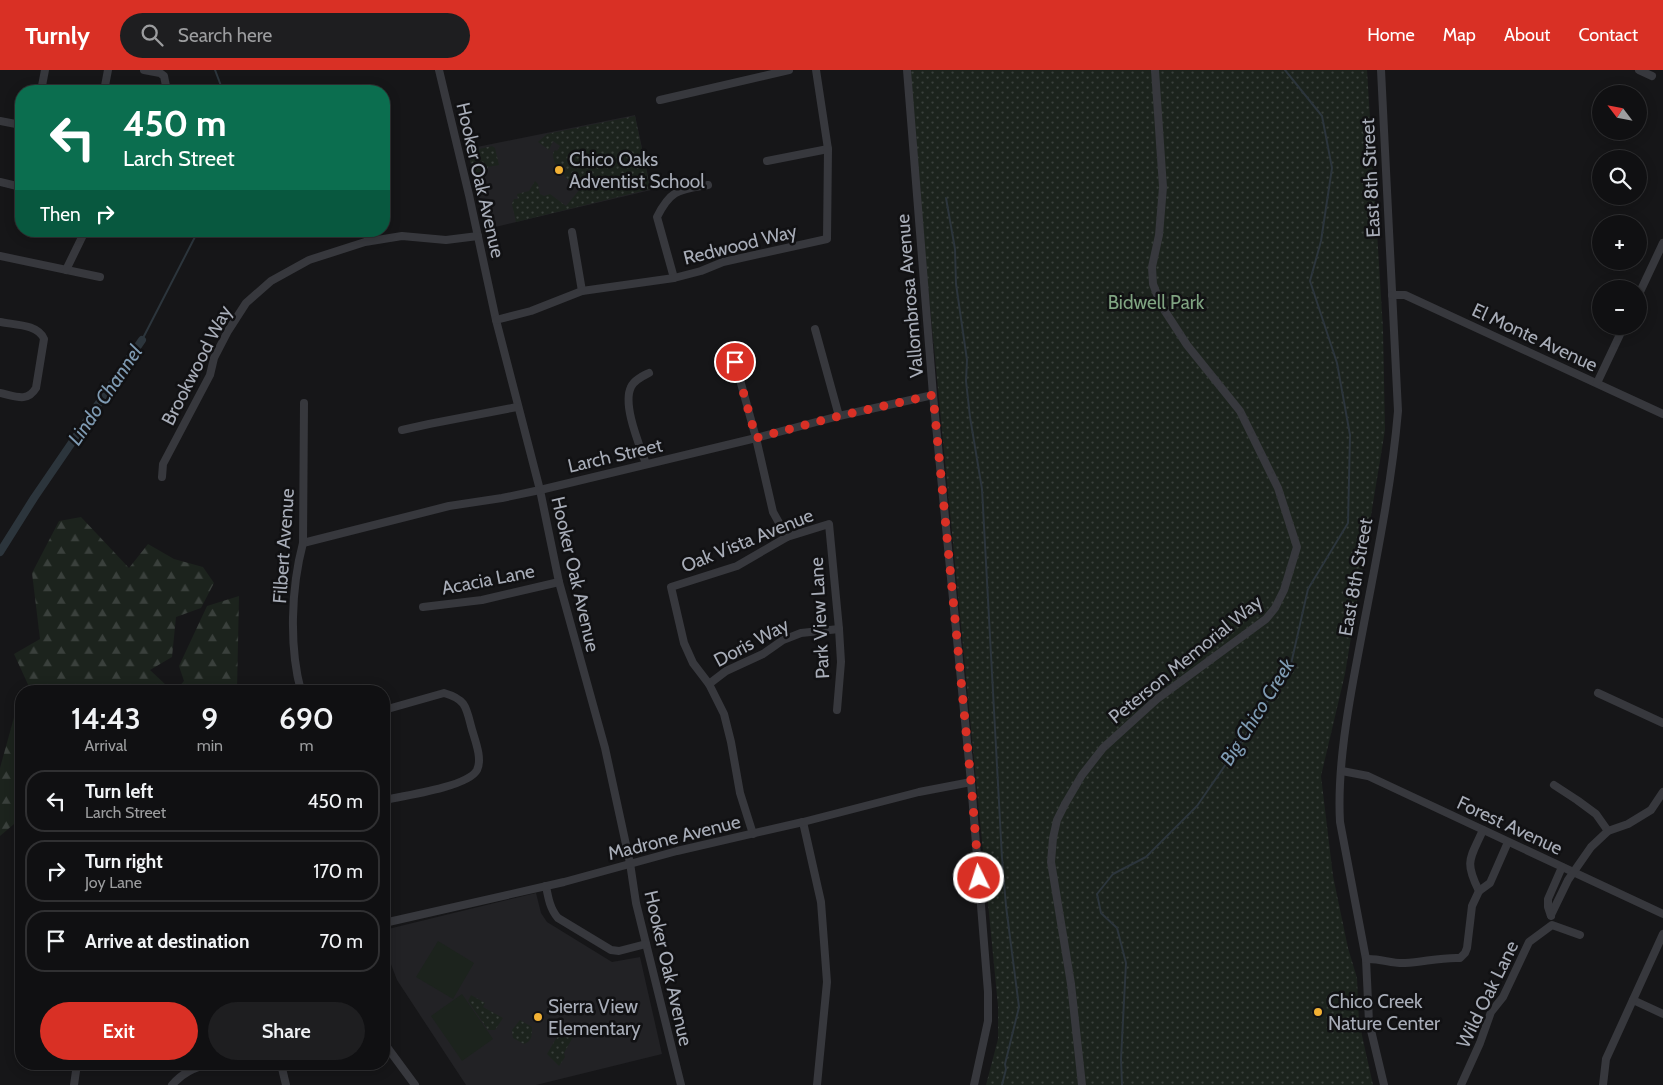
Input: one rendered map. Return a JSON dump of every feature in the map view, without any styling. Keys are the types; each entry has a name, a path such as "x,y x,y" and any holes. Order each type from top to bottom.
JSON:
{"street":[{"path":"42,85 45,70"},
{"path":"105,85 108,70"},
{"path":"144,70 160,73 164,76 166,85"},
{"name":"Hooker Oak Avenue","path":"439,70 496,320 540,490 559,582 605,748 630,863 636,903 681,1085"},
{"path":"660,100 789,70"},
{"name":"Redwood Way","path":"496,320 531,311 582,291 674,278 723,262 827,239 828,149 816,70"},
{"name":"Vallombrosa Avenue","path":"906,70 933,395 971,782 988,992 988,1021 974,1085"},
{"name":"Peterson Memorial Way","path":"1082,1085 1071,984 1051,862 1057,820 1082,775 1103,748 1157,698 1266,618 1275,608 1284,590 1297,547 1278,488 1240,411 1187,344 1162,305 1153,284 1152,267 1159,235 1163,187 1155,70"},
{"name":"East 8th Street","path":"1381,70 1398,411 1395,444 1348,707 1339,804 1340,822 1366,959 1369,1022 1384,1085"},
{"path":"1639,70 1652,76"},
{"path":"0,121 15,124"},
{"path":"767,161 828,149"},
{"path":"0,182 15,186"},
{"path":"674,278 657,216 666,200 680,190 708,185"},
{"path":"572,232 582,291"},
{"name":"Brookwood Way","path":"162,477 163,464 210,375 214,358 228,331 246,303 271,281 309,260 364,242 402,236 446,240 478,236"},
{"path":"66,270 82,237"},
{"path":"1646,280 1663,243"},
{"path":"0,256 100,277"},
{"name":"El Monte Avenue","path":"1392,295 1405,295 1663,414"},
{"path":"0,322 36,329 44,339 36,388 33,393 29,397 24,398 0,393"},
{"path":"815,329 839,416"},
{"path":"1597,384 1620,335"},
{"path":"730,347 756,438 773,512 787,538"},
{"path":"646,464 630,411 628,395 632,385 649,373"},
{"name":"Larch Street","path":"303,543 449,506 540,490 839,416 933,395"},
{"name":"Filbert Avenue","path":"299,685 294,642 294,590 297,566 303,543 304,403"},
{"path":"402,430 517,406"},
{"name":"Oak Vista Avenue","path":"753,834 740,793 724,714 709,684 693,663 684,643 671,587 737,566 787,538 829,524"},
{"name":"Park View Lane","path":"829,524 841,662 837,710"},
{"name":"Acacia Lane","path":"423,607 482,600 559,582"},
{"name":"Doris Way","path":"709,684 726,671 763,654 783,640 801,633 839,629"},
{"path":"390,708 444,693 453,696 465,705 479,760 477,770 469,779 456,784 390,799"},
{"path":"1598,693 1663,722"},
{"name":"Forest Avenue","path":"1342,771 1368,776 1663,914"},
{"name":"Madrone Avenue","path":"390,922 546,886 630,863 919,792 971,782"},
{"path":"1554,785 1596,814 1608,831"},
{"path":"1551,915 1573,872 1590,847 1608,831 1628,824 1650,810 1663,792"},
{"path":"803,822 821,902 827,982 817,1085"},
{"path":"1479,891 1469,866 1483,830"},
{"path":"1366,959 1380,959 1404,964 1447,957 1460,958 1465,953 1470,910 1479,891 1490,882 1508,842"},
{"path":"1562,867 1548,899 1552,925 1580,935"},
{"path":"546,886 550,903 558,918 605,947 619,951 646,944"},
{"name":"Wild Oak Lane","path":"1460,1085 1480,1043 1491,1012 1503,997 1529,942 1552,925"},
{"path":"1603,1085 1606,1059 1663,934"},
{"path":"1633,1000 1663,1014"},
{"path":"390,1051 415,1085"},
{"path":"74,1085 77,1070"},
{"path":"172,1085 191,1070"},
{"path":"282,1070 286,1085"}],"shaded area":[{"name":"Chico Oaks Adventist School","path":"635,115 651,190 487,229 467,149"},
{"name":"Sierra View Elementary","path":"536,893 541,913 547,922 612,962 640,957 662,1054 536,1085 466,1085 397,980 390,962 390,929"}],"green space":[{"name":"Bidwell Park","path":"907,70 1367,70 1383,329 1385,430 1345,674 1321,776 1333,876 1348,948 1357,978 1359,1022 1373,1085 986,1085 998,1039 998,1006"},
{"path":"635,116 650,189 516,222 512,204 514,199 518,199 517,194 529,191 535,181 538,184 540,194 544,196 550,194 566,206 580,189 558,169 553,153 560,146 553,141 549,150 538,142 547,134"},
{"path":"492,146 495,148 499,165 488,167 488,170 480,174 480,176 474,177 469,155 471,151"},
{"path":"81,517 129,568 148,544 174,559 203,567 214,583 201,608 176,617 172,657 150,670 166,685 28,685 14,654 40,639 32,573 59,521"},
{"path":"239,596 237,685 180,685 184,681 179,666 207,606"},
{"path":"15,714 15,823 0,836 0,768"},
{"path":"438,941 474,963 453,999 416,977"},
{"path":"462,994 493,1039 462,1061 431,1016"},
{"path":"471,995 485,1003 483,1007 503,1018 495,1030 488,1030 468,1001"},
{"path":"520,1020 532,1027 531,1038 524,1044 513,1038 512,1030"},
{"path":"561,1030 573,1037 559,1066 547,1054"}],"waterway":[{"name":"Lindo Channel","path":"215,70 221,85"},
{"name":"Big Chico Creek","path":"1122,1085 1121,1059 1126,963 1117,928 1101,913 1097,894 1113,874 1146,857 1197,806 1246,735 1291,664 1308,589 1348,523 1350,435 1337,363 1310,281 1321,241 1332,168 1322,116 1285,70"},
{"path":"946,198 955,249 956,284 967,360 966,381 970,417 982,489 1002,858 1019,1007 1005,1064 1006,1069 1002,1085"},
{"name":"Lindo Channel","path":"142,340 195,237"},
{"name":"Lindo Channel","path":"0,552 34,498 142,340"}],"place":[{"name":"Chico Oaks Adventist School","path":"559,170"},
{"name":"Chico Creek Nature Center","path":"1318,1012"},
{"name":"Sierra View Elementary","path":"538,1017"}],"route":[{"path":"735,362 756,438 839,416 933,395 979,878"}]}
